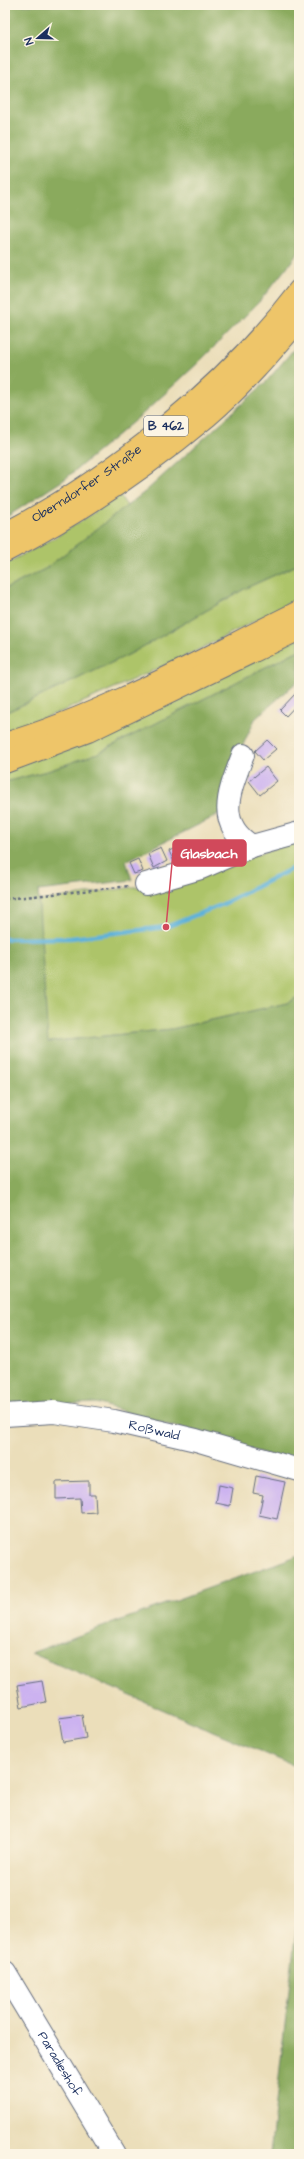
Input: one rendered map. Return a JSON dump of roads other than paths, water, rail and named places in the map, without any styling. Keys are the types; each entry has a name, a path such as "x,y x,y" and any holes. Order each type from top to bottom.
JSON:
{"main road":[{"name":"Oberndorfer Straße","path":"5,534 80,490 131,454 189,407 243,355 299,291"},
{"name":"Oberndorfer Straße","path":"5,552 94,500 207,416 257,367 299,319"},
{"path":"5,744 43,733 114,702 299,612"},
{"path":"5,762 88,731 299,629"}],"street":[{"path":"243,755 233,786 228,820 241,839 252,846"},
{"path":"146,884 201,868 252,846 299,833"},
{"name":"Roßwald","path":"5,1414 54,1412 114,1421 196,1440 299,1470"},
{"name":"Paradieshof","path":"5,1973 114,2154"}],"waterway":[{"path":"5,939 71,938 166,927 221,905 299,865"}],"place":[{"name":"Glasbach","path":"166,927"}]}
